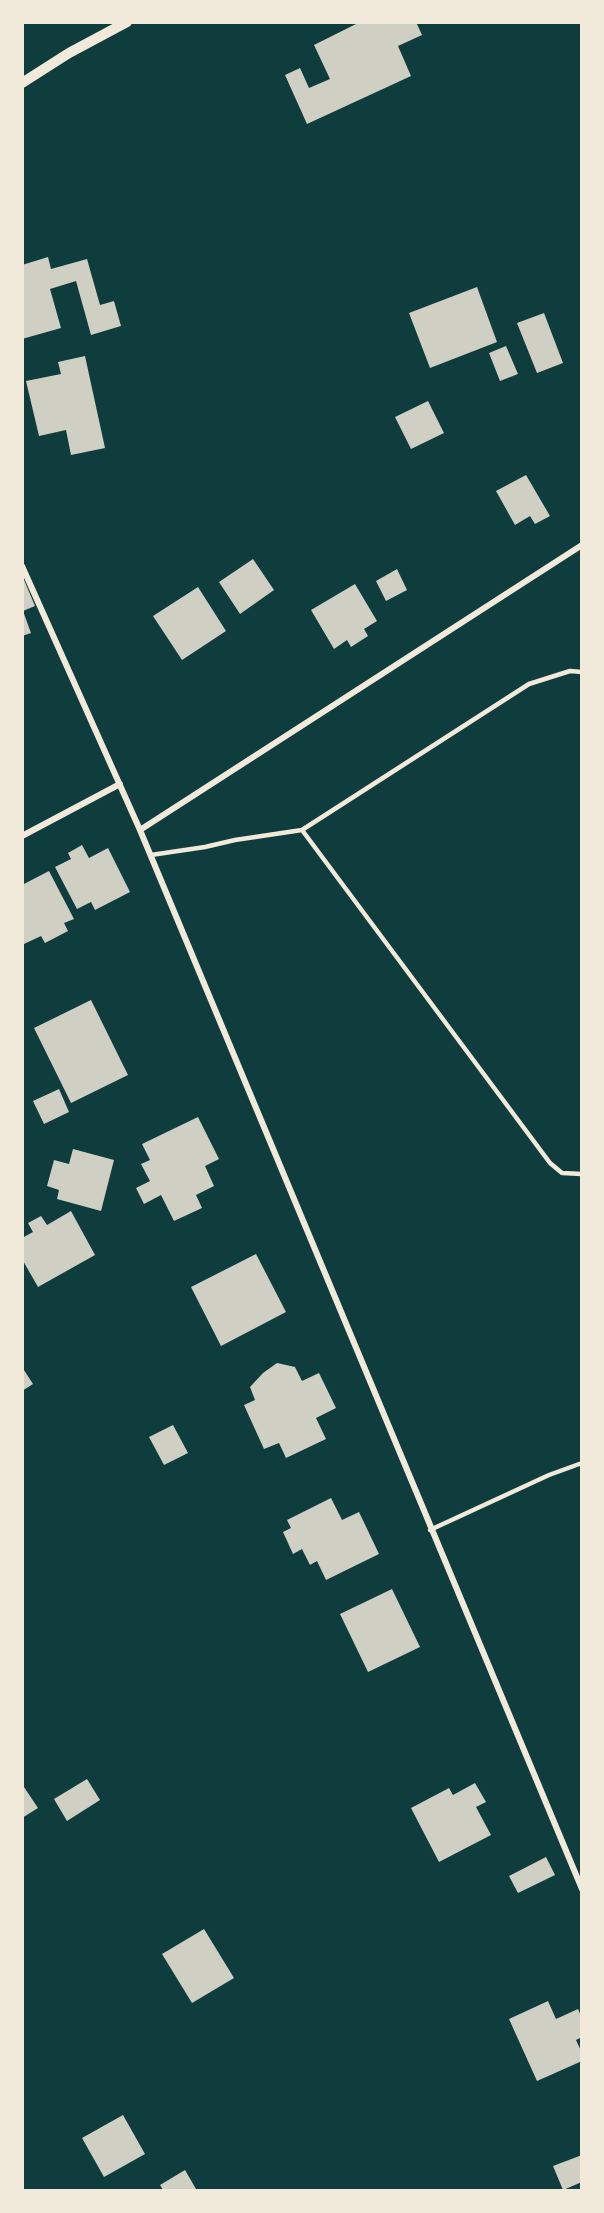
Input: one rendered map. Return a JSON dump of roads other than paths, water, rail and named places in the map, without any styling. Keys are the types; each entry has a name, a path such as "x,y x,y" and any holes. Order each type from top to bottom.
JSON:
{"street":[{"path":"22,83 69,53 128,22"},
{"path":"140,830 582,545"},
{"path":"22,566 140,830 430,1530 582,1889"},
{"path":"22,836 120,784"}],"lane":[{"path":"150,855 302,830 529,684 570,671 582,672"},
{"path":"302,830 550,1163 562,1173 582,1174"},
{"path":"430,1530 549,1475 582,1463"}]}
